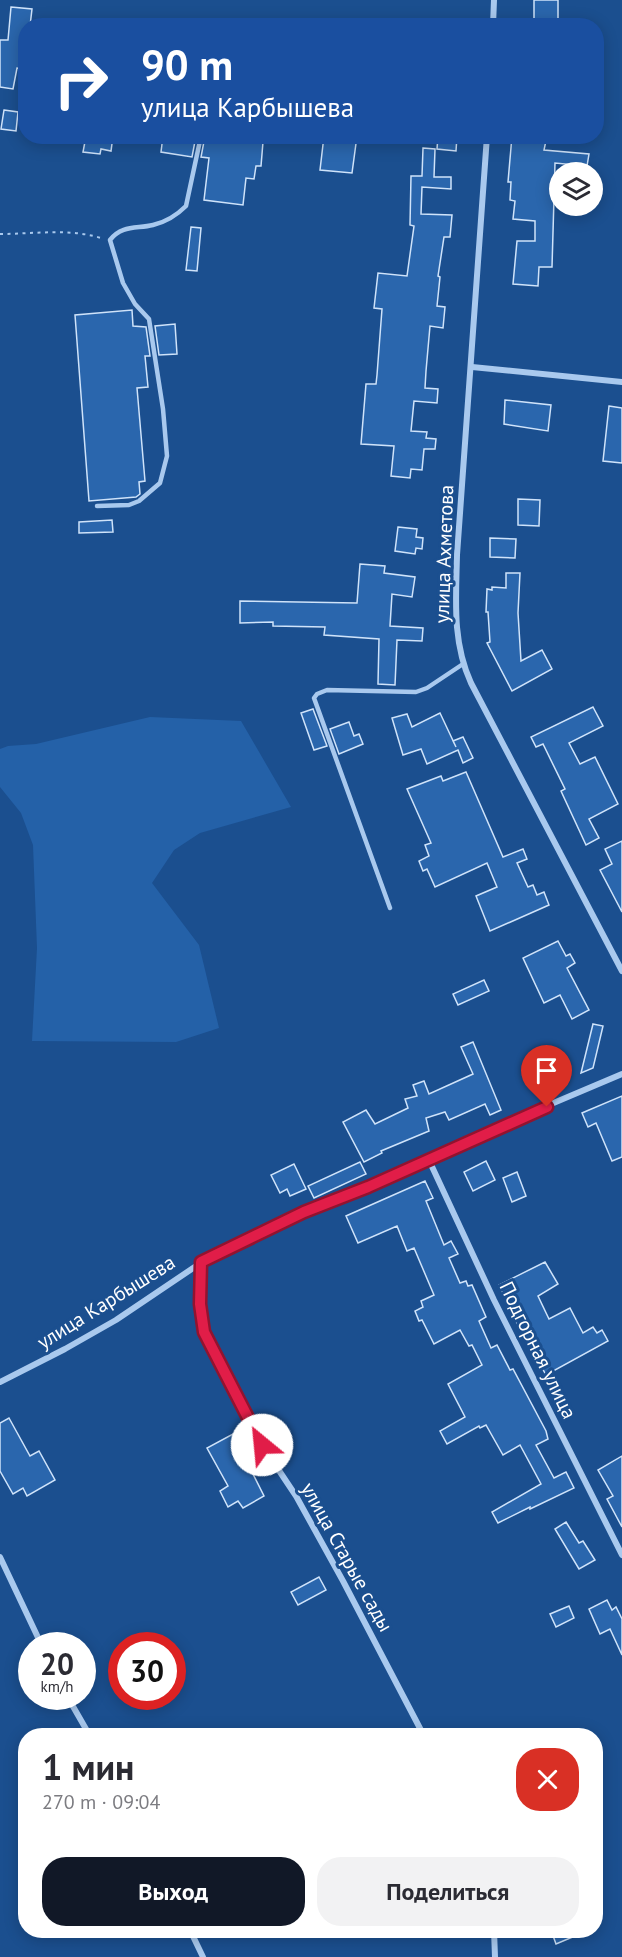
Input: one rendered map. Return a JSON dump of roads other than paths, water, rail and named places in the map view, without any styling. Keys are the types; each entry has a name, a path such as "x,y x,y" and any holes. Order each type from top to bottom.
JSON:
{"street":[{"path":"493,18 494,0"},
{"name":"улица Ахметова","path":"486,144 456,591 456,627 463,664 622,971"},
{"path":"472,367 622,382"},
{"name":"улица Карбышева","path":"0,1382 99,1330 137,1307 201,1262 304,1212 368,1187 428,1158 622,1074"},
{"name":"Подгорная улица","path":"428,1158 494,1300 622,1555"},
{"name":"улица Старые сады","path":"201,1262 200,1304 204,1332 210,1347 262,1445 296,1496 343,1581 420,1728"},
{"path":"0,1557 35,1632"},
{"path":"75,1710 85,1728"},
{"path":"193,1938 203,1957"},
{"path":"494,1938 495,1957"}],"lane":[{"path":"97,506 129,505 139,501 160,483 167,456 163,409 149,319 135,304 123,283 110,240 116,232 125,228 155,225 178,214 186,206 199,144"},
{"path":"390,908 314,698 317,694 327,690 416,692 428,688 463,664"}]}
